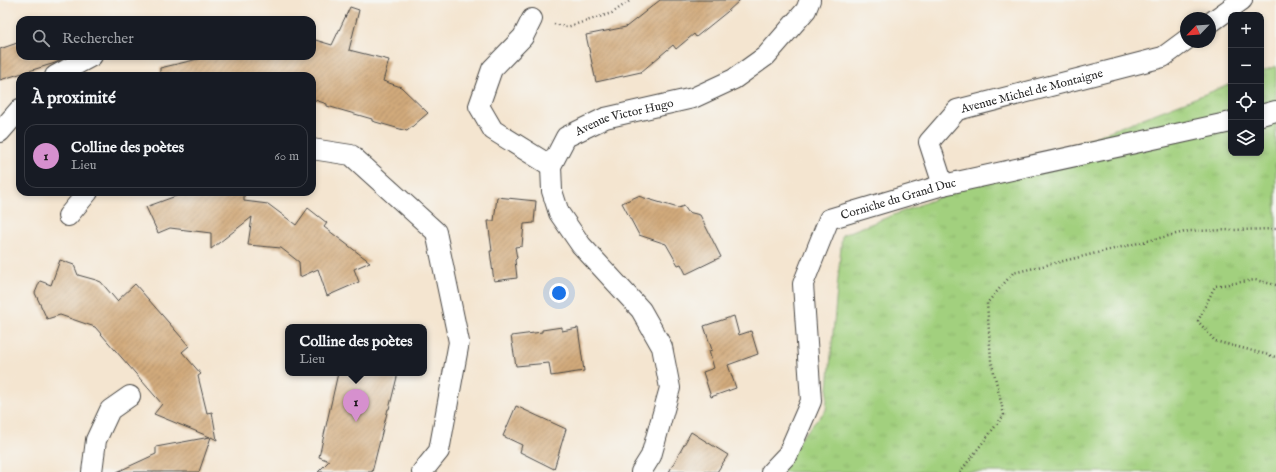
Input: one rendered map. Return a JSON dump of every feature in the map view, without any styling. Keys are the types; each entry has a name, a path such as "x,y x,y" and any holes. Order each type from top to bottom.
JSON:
{"street":[{"name":"Avenue Victor Hugo","path":"641,472 651,456 670,388 662,347 641,310 581,245 559,214 552,190 551,166 566,137 605,118 693,98 734,79 766,56 806,10 810,0"},
{"path":"1216,19 1242,0"},
{"path":"532,19 523,37 492,68 479,106 493,130 551,166"},
{"name":"Avenue Michel de Montaigne","path":"943,185 929,142 957,110 1163,57 1180,44"},
{"path":"62,72 85,60"},
{"path":"1264,114 1276,111"},
{"path":"0,132 16,114"},
{"name":"Corniche du Grand Duc","path":"771,472 788,454 811,401 803,284 829,219 943,185 1228,123"},
{"path":"316,150 351,155 436,232 459,342 439,451 422,472"},
{"path":"68,216 85,196"},
{"path":"92,472 96,440 110,410 130,396"}],"path":[{"path":"532,19 567,28 612,13 631,0"},
{"path":"960,472 1004,415 991,360 987,303 1013,273 1190,231 1276,229"},
{"path":"1276,285 1255,280 1215,286 1198,321 1215,342 1276,357"}],"green space":[{"path":"1276,66 1276,472 770,472 826,410 842,235 1228,85 1228,156 1264,156 1264,71"}],"building":[{"path":"660,0 740,0 696,37 694,34 676,49 673,45 641,72 596,82 586,35 626,27"},
{"path":"350,7 359,10 349,50 389,60 383,81 401,87 428,113 407,131 327,106 327,104 316,100 316,72 160,72 160,68 194,60 316,60 316,40 332,45"},
{"path":"16,43 16,60 61,60 26,72 16,72 16,75 0,80 0,49"},
{"path":"176,196 244,196 244,201 268,204 296,225 308,208 327,223 324,227 370,262 354,269 359,282 327,296 318,269 300,277 299,262 281,248 248,245 252,217 211,249 211,233 170,228 158,233 146,207"},
{"path":"638,196 678,208 684,206 688,212 700,215 721,257 686,274 681,264 678,265 666,244 639,235 622,203"},
{"path":"497,197 536,201 534,223 524,224 522,246 515,247 517,258 515,260 517,278 494,281 488,221 494,221"},
{"path":"60,260 74,265 78,275 101,282 117,301 135,284 189,346 182,352 201,374 198,376 207,413 212,412 217,440 211,437 199,472 117,472 156,454 156,447 210,437 154,414 162,404 95,327 60,315 47,319 35,293 40,281 51,285"},
{"path":"734,316 739,335 751,331 758,354 728,365 736,388 711,397 703,372 714,368 709,351 712,350 704,326"},
{"path":"562,327 562,331 578,328 584,371 551,376 549,363 516,366 511,336 542,332 542,330"},
{"path":"337,376 397,376 372,472 318,472 329,461 319,457"},
{"path":"516,406 566,429 554,469 520,452 522,445 503,436"},
{"path":"691,432 728,455 717,472 669,472"}],"place":[{"name":"Colline des poètes","path":"356,422"}]}
